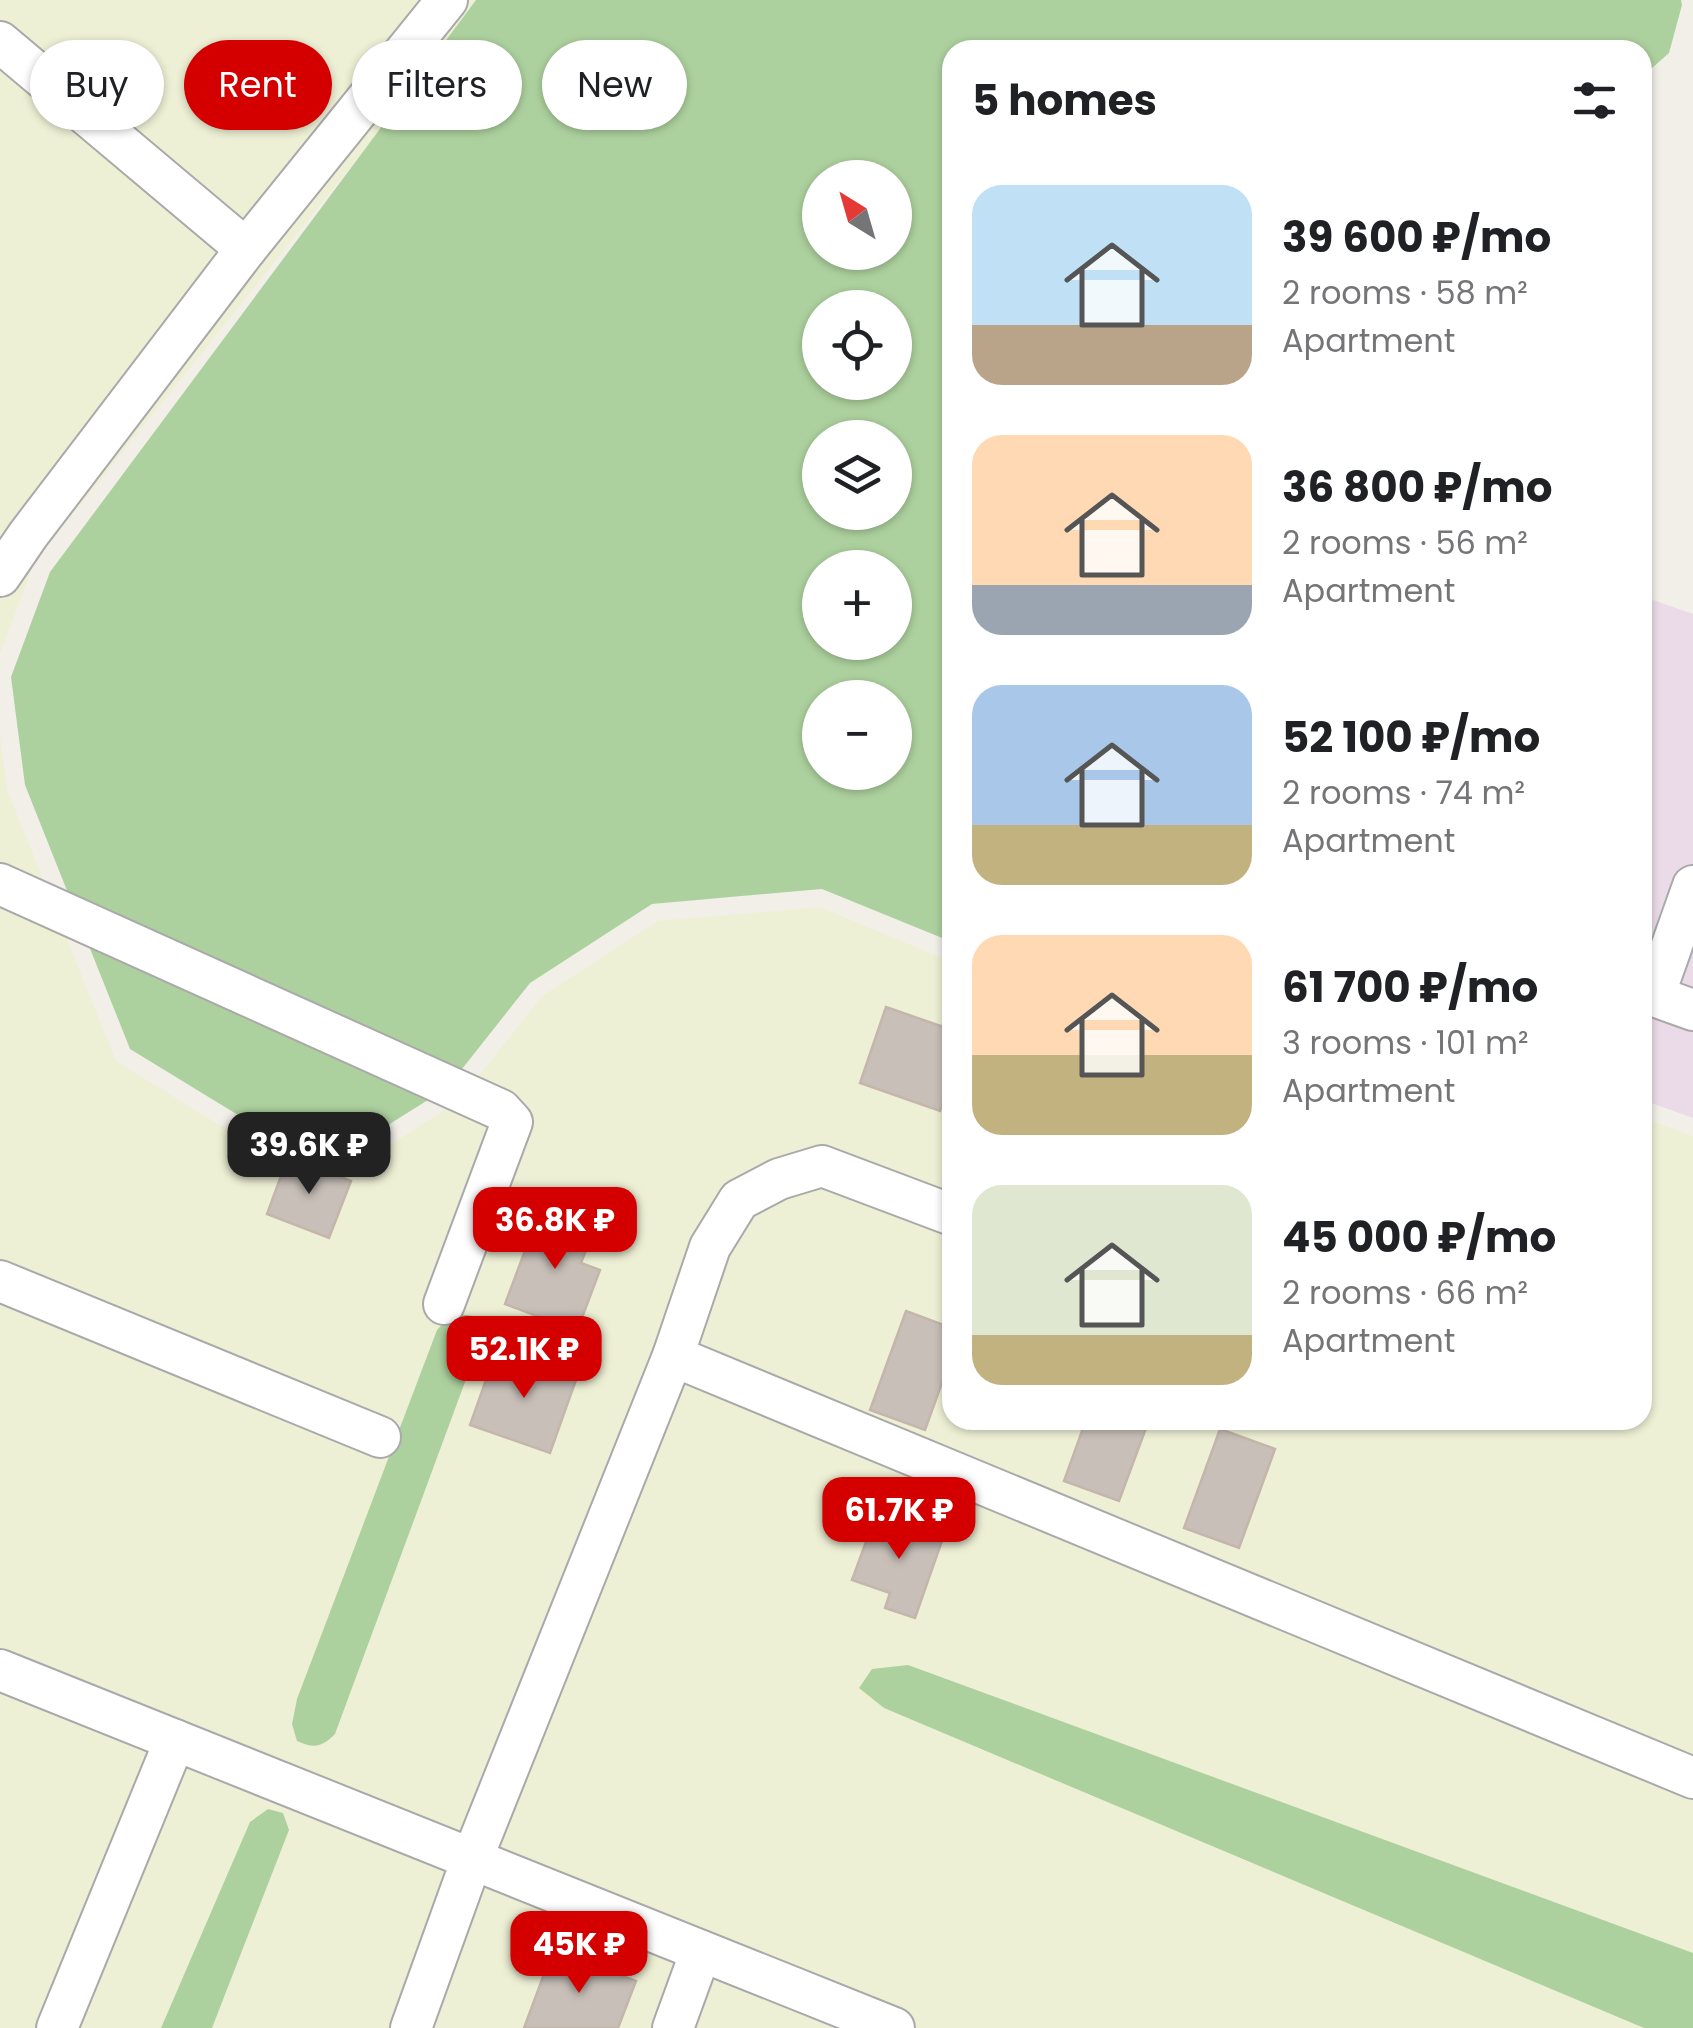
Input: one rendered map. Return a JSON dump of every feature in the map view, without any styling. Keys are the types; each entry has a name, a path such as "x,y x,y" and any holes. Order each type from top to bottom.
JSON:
{"lane":[{"path":"0,576 246,249 447,0"},
{"path":"0,42 246,249"},
{"path":"0,884 501,1110 512,1122 444,1304"},
{"path":"1693,886 1654,996 1693,1010"},
{"path":"411,2028 472,1859 672,1356 710,1247 739,1200 779,1179 822,1166 942,1211"},
{"path":"0,1282 380,1437"},
{"path":"672,1356 1693,1778"},
{"path":"0,1670 894,2028"},
{"path":"57,2028 175,1740"},
{"path":"673,2028 701,1951"}],"shaded area":[{"path":"1652,603 1693,614 1693,1118 1652,1103"}],"green space":[{"path":"0,0 484,0 452,40 352,40 352,130 380,130 34,563 0,654"},
{"path":"476,0 1681,0 1669,53 1652,68 1652,40 942,40 942,938 822,889 652,904 530,983 447,1088 353,1147 238,1115 130,1049 25,785 11,677 50,572 379,130 522,130 522,40 446,40"},
{"path":"0,735 7,789 116,1061 231,1132 355,1167 459,1101 542,996 658,921 820,907 942,958 942,1430 1652,1430 1652,1121 1693,1136 1693,2028 0,2028"},
{"path":"458,1314 474,1316 482,1326 479,1344 335,1734 318,1745 303,1744 297,1741 292,1724 297,1699 437,1330"},
{"path":"908,1665 1693,1953 1693,2028 1644,2028 884,1708 859,1688 872,1669"},
{"path":"268,1809 283,1813 289,1830 212,2028 161,2028 250,1822"}],"building":[{"path":"886,1007 942,1027 940,1111 860,1083"},
{"path":"288,1157 351,1181 329,1238 267,1214"},
{"path":"541,1208 595,1228 581,1263 600,1270 577,1331 505,1304"},
{"path":"906,1311 942,1324 942,1383 925,1430 870,1410"},
{"path":"497,1349 577,1377 550,1453 470,1425"},
{"path":"1082,1430 1145,1430 1119,1501 1064,1481"},
{"path":"1220,1430 1275,1449 1239,1548 1184,1528"},
{"path":"877,1512 944,1535 915,1618 885,1608 890,1593 852,1580"},
{"path":"553,1950 636,1981 618,2028 524,2028"}]}
